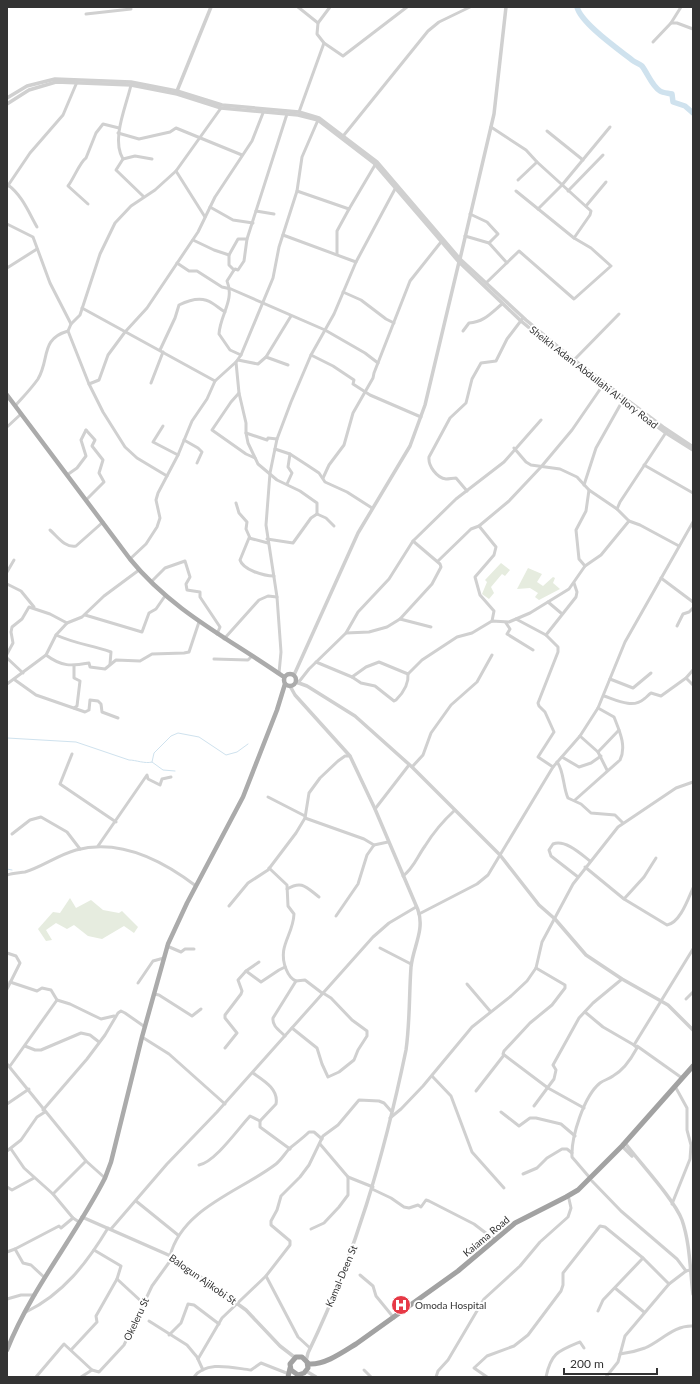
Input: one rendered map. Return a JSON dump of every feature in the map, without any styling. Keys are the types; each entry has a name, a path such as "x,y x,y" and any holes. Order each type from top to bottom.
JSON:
{"highway":[{"name":"Kaiama Road","path":"624,1145 693,1066"},
{"name":"Kaiama Road","path":"307,1370 334,1360 361,1344 439,1289 519,1223 569,1199 591,1180 693,1069"},
{"name":"Kaiama Road","path":"307,1361 314,1364 339,1355 394,1318 453,1275 519,1220 572,1194 591,1180"},
{"path":"288,1376 290,1364 299,1357 307,1361 307,1370 298,1376 295,1374 290,1364"}],"main road":[{"path":"7,395 130,559 150,582 165,596 199,622 279,673 284,677 288,686"},
{"path":"7,1350 35,1295 105,1178 111,1162 142,1037 168,946 196,886 243,797 281,700 288,686 297,683 294,675 290,674 284,677"}],"street":[{"path":"86,14 131,9 130,7"},
{"path":"177,91 211,7"},
{"path":"298,7 303,9 318,23"},
{"path":"330,7 318,23 317,34 324,43 341,55 345,55 407,7"},
{"path":"344,136 428,31 439,22 470,7"},
{"path":"294,675 358,533 410,446 421,417 491,127 500,69 506,7"},
{"path":"653,42 671,23 681,7"},
{"path":"671,23 677,23 693,30"},
{"path":"299,112 324,43"},
{"name":"Sheikh Adam Abdullahi Al-Ilory Road","path":"7,98 27,86 41,81 55,79 77,82 131,85 177,94 221,108 299,112 319,118 344,136 375,165 459,261 567,359 693,450"},
{"name":"Sheikh Adam Abdullahi Al-Ilory Road","path":"7,104 29,90 56,82 131,82 177,91 222,105 263,113 298,115 318,120 380,165 405,199 441,242 502,304 667,432 693,447"},
{"path":"38,227 18,195 7,186 30,153 63,115 77,82"},
{"path":"123,159 120,151 118,133 127,106 131,85"},
{"path":"167,476 137,458 126,448 103,412 89,384 68,331 71,324 78,318 100,254 115,223 131,206 143,196 155,190 176,171 221,108"},
{"path":"89,384 99,380 108,355 125,332 147,308 193,240 210,208 252,140 263,113"},
{"path":"241,355 230,350 219,334 229,302 230,289 227,281 234,270 238,270 244,262 247,239 287,114"},
{"path":"130,559 146,544 157,527 160,514 156,500 178,455 192,421 207,399 216,381 237,361 241,355 273,278 278,247 297,191 302,157 318,120"},
{"path":"88,204 68,186 76,175 82,160 86,158 96,133 103,124 119,128"},
{"path":"491,127 526,150 536,162 592,212 574,238"},
{"path":"538,209 562,185 610,127"},
{"path":"118,133 139,139 170,132 176,128 242,155"},
{"path":"547,131 583,160"},
{"path":"568,191 603,155"},
{"path":"143,196 116,170 123,159 135,156 152,159"},
{"path":"518,180 536,162"},
{"path":"337,254 337,232 348,209 375,165"},
{"path":"176,171 206,217"},
{"path":"586,206 606,182"},
{"path":"279,673 281,652 277,597 267,541 266,514 270,473 277,439 311,355 334,314 356,262 395,189"},
{"path":"297,191 348,209"},
{"path":"486,284 519,251 574,299 611,266 592,248 574,238 516,191"},
{"path":"210,208 233,220 253,223"},
{"path":"256,211 274,214"},
{"path":"470,214 487,222 498,234 489,243"},
{"path":"7,224 33,237 50,283 71,324"},
{"path":"283,235 356,262"},
{"path":"465,236 489,243 507,263"},
{"path":"234,270 229,266 229,255 238,239 247,239"},
{"path":"193,240 229,255"},
{"path":"323,478 329,466 344,445 349,422 373,378 410,281 441,242"},
{"path":"7,268 37,249"},
{"path":"177,263 189,271 197,271 222,287 230,289 325,330 365,353 378,363"},
{"path":"343,292 361,300 386,319 394,323"},
{"path":"151,383 179,305 184,302 200,299 212,303 217,308 225,312"},
{"path":"463,331 469,323 478,323 485,319 502,304"},
{"path":"82,308 216,381"},
{"path":"574,360 619,314"},
{"path":"237,361 258,364 266,357 292,316"},
{"path":"467,491 456,478 447,479 438,476 430,463 429,457 450,418 466,403 472,379 481,363 496,360 507,339 522,319"},
{"path":"15,406 38,378 52,340 57,334 68,331"},
{"path":"311,355 333,366 354,380 353,384 366,392 421,417"},
{"path":"266,357 288,365"},
{"path":"237,361 239,393 246,423 246,433 258,464 277,480 300,491 317,503 317,514"},
{"path":"438,562 471,529 480,526 509,501 541,467 572,430 603,385"},
{"path":"239,393 212,430 246,454 255,458"},
{"path":"584,485 596,448 623,400"},
{"path":"7,427 21,414"},
{"path":"540,420 514,448 504,462 456,499 414,541 389,579 358,612 346,633 297,683 307,686 355,716 410,766 500,855 539,905 555,919 586,954 622,979 662,1001 683,1018 693,1030"},
{"path":"163,426 153,442 178,455"},
{"path":"67,475 77,468 86,456 81,440 86,430 95,440 92,446 103,460 98,473 104,482 86,500"},
{"path":"617,509 624,495 667,432"},
{"path":"246,433 267,440 268,438 277,439"},
{"path":"184,440 202,452 197,463"},
{"path":"514,448 531,466 551,467 569,472 589,490 617,509 629,521 640,524 679,546"},
{"path":"275,449 290,454 319,473 325,482 347,492 372,508"},
{"path":"287,484 292,473 288,467 290,454"},
{"path":"644,465 693,493"},
{"path":"585,566 578,559 576,530 586,511 589,490"},
{"path":"236,503 239,514 247,522 246,529 250,538"},
{"path":"250,538 293,543 311,518 317,514"},
{"path":"317,514 326,518 334,526"},
{"path":"408,674 422,660 457,637 472,633 492,621 506,623 530,613 569,589 585,566 601,555 629,521"},
{"path":"50,530 67,546 76,546 103,522"},
{"path":"288,686 350,756 375,809 419,914 482,882 488,875 553,767 580,736 598,708 625,642 693,522"},
{"path":"480,526 496,547 494,555 476,577 480,596 494,611 492,621"},
{"path":"250,538 247,540 240,563 262,575 274,576"},
{"path":"346,633 369,632 387,627 400,619 421,597 437,576 441,567 438,562 414,541"},
{"path":"7,572 14,560"},
{"path":"150,582 165,568 185,560 190,577 186,584 187,590 200,592 200,597 209,607 220,627 217,634"},
{"path":"7,684 15,680 46,655 56,635 67,623 85,615 104,596 139,570"},
{"path":"662,578 693,602"},
{"path":"546,635 549,633 561,613 577,595 574,583"},
{"path":"7,584 21,591 34,608"},
{"path":"85,615 142,632 149,613 156,609 165,596"},
{"path":"224,639 259,600 268,596 277,597"},
{"path":"548,602 561,613"},
{"path":"7,654 13,643 9,632 22,619 29,607 67,623"},
{"path":"677,626 683,618 683,614 689,612 693,608"},
{"path":"400,619 431,627"},
{"path":"516,619 546,635 558,646 558,652 538,703 538,706 545,712 554,732 538,757 553,767"},
{"path":"46,655 54,661 74,666 89,663 90,667 105,669 116,660 140,661 152,654 189,652 199,622"},
{"path":"506,623 510,628 508,634 533,650"},
{"path":"56,635 74,643 97,647 110,652 110,664"},
{"path":"375,809 410,766 423,755 431,733 451,705 477,682 492,655"},
{"path":"214,659 248,660 252,656"},
{"path":"7,658 23,673"},
{"path":"316,662 352,677 361,683 375,686 394,701 404,690 409,679 408,674"},
{"path":"352,677 366,667 379,662 408,674"},
{"path":"74,666 74,678 80,681 77,706 74,708"},
{"path":"604,696 626,703 635,704 644,700 651,693 662,696 686,678 693,670"},
{"path":"610,679 633,688 651,673"},
{"path":"686,678 693,685"},
{"path":"15,680 36,695 74,708 87,711 90,700 98,701 101,704 102,712 118,718"},
{"path":"575,800 620,760 623,754 619,730 614,717 598,708"},
{"path":"598,752 619,730"},
{"path":"580,736 598,752 607,770"},
{"path":"72,754 60,784 116,822"},
{"path":"229,906 248,883 269,868 305,817 307,797 320,778 342,758 350,756"},
{"path":"562,757 579,766 591,763 601,756"},
{"path":"557,762 561,766 561,776 568,798 575,800 591,813 615,815 623,823"},
{"path":"98,846 147,775 148,779 160,785 162,779 171,777"},
{"path":"390,1118 401,1109 432,1076 472,1027 520,988 536,968 542,942 578,877 618,827 676,788 693,782"},
{"path":"268,797 305,817 374,844 388,842"},
{"path":"403,876 416,864 423,848 437,829 455,810"},
{"path":"12,834 30,820 41,817 67,832 80,849"},
{"path":"578,877 551,856 549,850 553,844 559,842 572,848 590,861"},
{"path":"336,916 358,884 367,855 374,844"},
{"path":"7,875 25,872 57,857 80,849 98,846 119,847 152,859 173,869 196,886"},
{"path":"624,899 644,877 656,858"},
{"path":"585,867 624,899 669,925 684,909 693,888"},
{"path":"269,868 285,883 287,889 288,906 294,916 282,952 285,968 292,980 305,980 331,998 352,1020 367,1031 367,1036 358,1050 354,1060 339,1072 328,1077 322,1064 318,1048 292,1028"},
{"path":"287,889 296,884 300,884 319,897"},
{"path":"26,1312 46,1301 63,1288 110,1228 136,1201 185,1144 225,1104 373,937 389,922 416,907"},
{"name":"Kamal-Deen St","path":"307,1361 310,1348 358,1236 373,1188 402,1071 409,1029 411,964 420,928 419,914"},
{"path":"168,946 181,952 185,949 194,949"},
{"path":"380,948 411,964"},
{"path":"693,950 635,1046 624,1068 595,1088 584,1108 575,1136 572,1153 573,1159 621,1211 688,1270 692,1277 693,1294"},
{"path":"7,953 16,956 20,963 7,989"},
{"path":"138,983 153,961 164,958"},
{"path":"225,1048 237,1033 225,1018 225,1015 241,994 242,991 238,980 246,971 259,962"},
{"path":"246,971 261,982 285,968"},
{"path":"476,1091 504,1055 504,1051 530,1023 552,1005 565,988 565,985 536,968"},
{"path":"534,1106 548,1088 556,1072 553,1065 566,1039 579,1018 593,1003 622,979"},
{"path":"285,1036 272,1023 273,1018 296,981"},
{"path":"10,982 34,990 42,988 51,990 57,1000 70,1004 101,1019 114,1016 121,1011 125,1012 145,1028"},
{"path":"467,984 490,1011"},
{"path":"686,999 693,992"},
{"path":"154,994 159,995 192,1016 201,1009"},
{"path":"57,1000 25,1046 8,1065 86,1161 105,1178"},
{"path":"585,1012 603,1027 635,1046 682,1078"},
{"path":"7,1151 27,1133 37,1116 44,1111 99,1042 107,1031 114,1016"},
{"path":"25,1046 35,1050 41,1050 81,1033 90,1035 99,1042"},
{"path":"142,1037 169,1054 225,1104"},
{"path":"504,1055 548,1088 584,1108"},
{"path":"253,1072 274,1090 276,1100 276,1104 260,1121 260,1127 290,1149"},
{"path":"432,1076 451,1096 472,1152 504,1188"},
{"path":"672,1204 690,1159 691,1145 687,1130 687,1108 676,1088"},
{"path":"7,1104 28,1089"},
{"path":"198,1359 227,1312 238,1304 266,1276 291,1243 270,1223 277,1210 280,1197 300,1177 322,1139 338,1125 359,1100 379,1101 384,1103 391,1111"},
{"path":"501,1112 519,1126 530,1118 559,1123 575,1136"},
{"path":"199,1165 206,1163 223,1147 250,1116 260,1121"},
{"path":"136,1201 178,1235 195,1218 216,1201 276,1164 290,1149 311,1132 322,1139"},
{"path":"320,1144 348,1177 373,1188 409,1208 418,1205 421,1207 426,1200 429,1201 474,1224 495,1240"},
{"path":"624,1145 672,1204 681,1219 686,1233 688,1270"},
{"path":"11,1148 20,1163 34,1178 53,1194 73,1218 79,1222"},
{"path":"523,1174 537,1168 547,1158 562,1149 567,1149 572,1153"},
{"path":"53,1194 86,1161"},
{"path":"311,1229 324,1222 339,1208 348,1195 348,1177"},
{"path":"7,1187 12,1190 34,1178"},
{"path":"436,1377 438,1371 448,1360 484,1299 520,1266 540,1242 568,1217 571,1208 569,1199"},
{"name":"Balogun Ajikobi St","path":"82,1217 172,1256 238,1304 288,1352"},
{"path":"7,1252 59,1226 61,1228 73,1218"},
{"path":"487,1377 474,1368 487,1356 514,1346 528,1335 561,1291 563,1285 563,1273 600,1226 605,1227 643,1258 669,1284"},
{"name":"Okeleru St","path":"92,1370 99,1372 124,1345 156,1278 172,1256 178,1235"},
{"path":"15,1249 23,1263 32,1266 45,1278"},
{"path":"72,1350 97,1322 96,1316 117,1279 121,1266 94,1250"},
{"path":"598,1310 603,1300 643,1258"},
{"path":"606,1377 617,1365 625,1336 669,1284 688,1270"},
{"path":"266,1276 294,1331 310,1348"},
{"path":"360,1276 373,1286 376,1296 394,1318"},
{"path":"117,1279 143,1303"},
{"path":"615,1288 644,1312"},
{"path":"7,1299 21,1295 35,1295"},
{"path":"169,1335 181,1323 188,1304 194,1306 219,1324"},
{"path":"149,1321 187,1345 198,1359 203,1370"},
{"path":"620,1354 644,1348 675,1330 687,1326 693,1326"},
{"path":"546,1377 549,1364 554,1355 580,1342 584,1348"},
{"path":"36,1377 63,1345 66,1345 72,1350 92,1370 80,1377"},
{"path":"288,1352 299,1357 308,1353"},
{"path":"288,1352 290,1364"},
{"path":"194,1377 203,1370 219,1365 251,1370 259,1363 264,1363 288,1376"},
{"path":"307,1370 316,1377"},
{"path":"364,1370 371,1377"}],"shaded area":[{"path":"501,563 510,570 505,576 502,574 491,587 494,593 489,599 482,594 487,582 485,580"},
{"path":"528,568 542,574 537,582 543,586 553,577 555,578 553,583 560,589 539,600 535,597 538,593 530,588 517,589"},
{"path":"70,898 76,908 91,900 103,910 119,913 122,911 138,927 134,933 124,926 102,939 88,936 74,925 67,929 56,923 46,930 52,940 46,941 38,929 53,912 60,913"}],"waterway":[{"path":"577,7 592,28 633,61 642,66 657,89 672,94 673,102 685,106 693,113"},
{"path":"152,762 154,753 171,736 178,733 199,737 226,755 237,752 248,744"},
{"path":"7,738 76,742 129,760 146,763 152,762 163,770 175,771"},
{"path":"7,869 12,870"}],"place":[{"name":"Omoda Hospital","path":"401,1305"}]}
